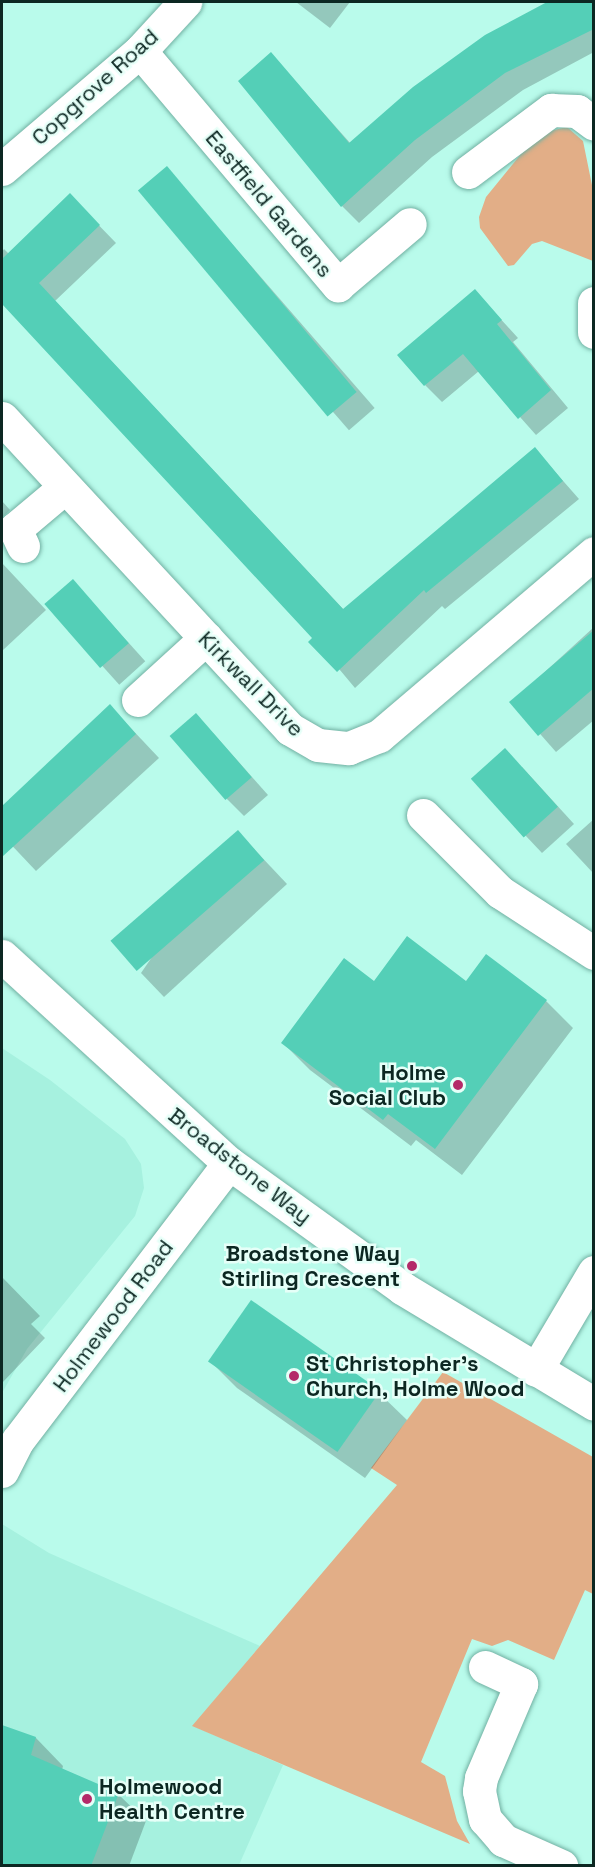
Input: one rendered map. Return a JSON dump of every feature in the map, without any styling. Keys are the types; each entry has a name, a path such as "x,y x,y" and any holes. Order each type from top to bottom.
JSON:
{"street":[{"name":"Copgrove Road","path":"2,169 140,51 185,2"},
{"name":"Eastfield Gardens","path":"140,51 338,285 410,224"},
{"path":"468,172 551,111 585,117"},
{"path":"594,303 594,332"},
{"name":"Kirkwall Drive","path":"2,418 303,739 334,748 349,748 379,736 594,553"},
{"path":"23,546 15,529 65,487"},
{"path":"138,700 206,638"},
{"path":"423,815 500,892 594,953"},
{"name":"Broadstone Way","path":"2,956 229,1163 402,1288 594,1404"},
{"name":"Holmewood Road","path":"2,1471 18,1440 229,1163"},
{"path":"536,1370 594,1272"},
{"path":"484,1667 521,1684 481,1778 479,1791 485,1819 503,1840 561,1866"}],"shaded area":[{"path":"567,127 583,141 593,190 593,261 542,241 532,244 514,265 508,266 480,228 479,217 486,197 521,154 550,131"},
{"path":"2,1048 50,1080 125,1139 141,1164 144,1188 135,1216 27,1349 2,1393"},
{"path":"443,1372 593,1457 593,1594 585,1590 554,1660 508,1640 492,1646 472,1639 421,1762 445,1776 457,1821 470,1844 192,1726 397,1485 371,1468"},
{"path":"2,1524 49,1553 260,1646 193,1726 283,1765 239,1865 2,1865"}],"building":[{"path":"547,2 594,2 594,29 505,73 415,140 341,207 238,81 271,52 349,143 413,87 485,35"},
{"path":"167,166 357,392 328,416 138,190"},
{"path":"70,193 100,225 39,283 343,609 535,447 563,481 426,593 424,590 337,672 308,642 312,638 2,304 2,259"},
{"path":"475,289 502,320 497,324 551,390 518,419 463,354 424,386 397,355"},
{"path":"73,579 129,643 100,668 44,604"},
{"path":"594,630 594,688 538,736 509,702"},
{"path":"110,704 136,734 2,857 2,806"},
{"path":"196,713 252,777 225,800 170,736"},
{"path":"505,748 558,807 524,837 471,779"},
{"path":"238,830 264,860 137,971 110,941"},
{"path":"407,936 466,981 486,954 547,1000 435,1149 388,1114 383,1120 281,1043 344,958 374,981"},
{"name":"St Christopher's Church, Holme Wood","path":"251,1300 380,1391 337,1452 208,1361"},
{"name":"Holmewood Health Centre","path":"2,1725 36,1737 31,1755 119,1793 91,1866 2,1866"}],"place":[{"name":"Holme Social Club","path":"458,1085"},
{"name":"Broadstone Way Stirling Crescent","path":"412,1266"},
{"name":"St Christopher's Church, Holme Wood","path":"294,1376"},
{"name":"Holmewood Health Centre","path":"87,1799"}]}
